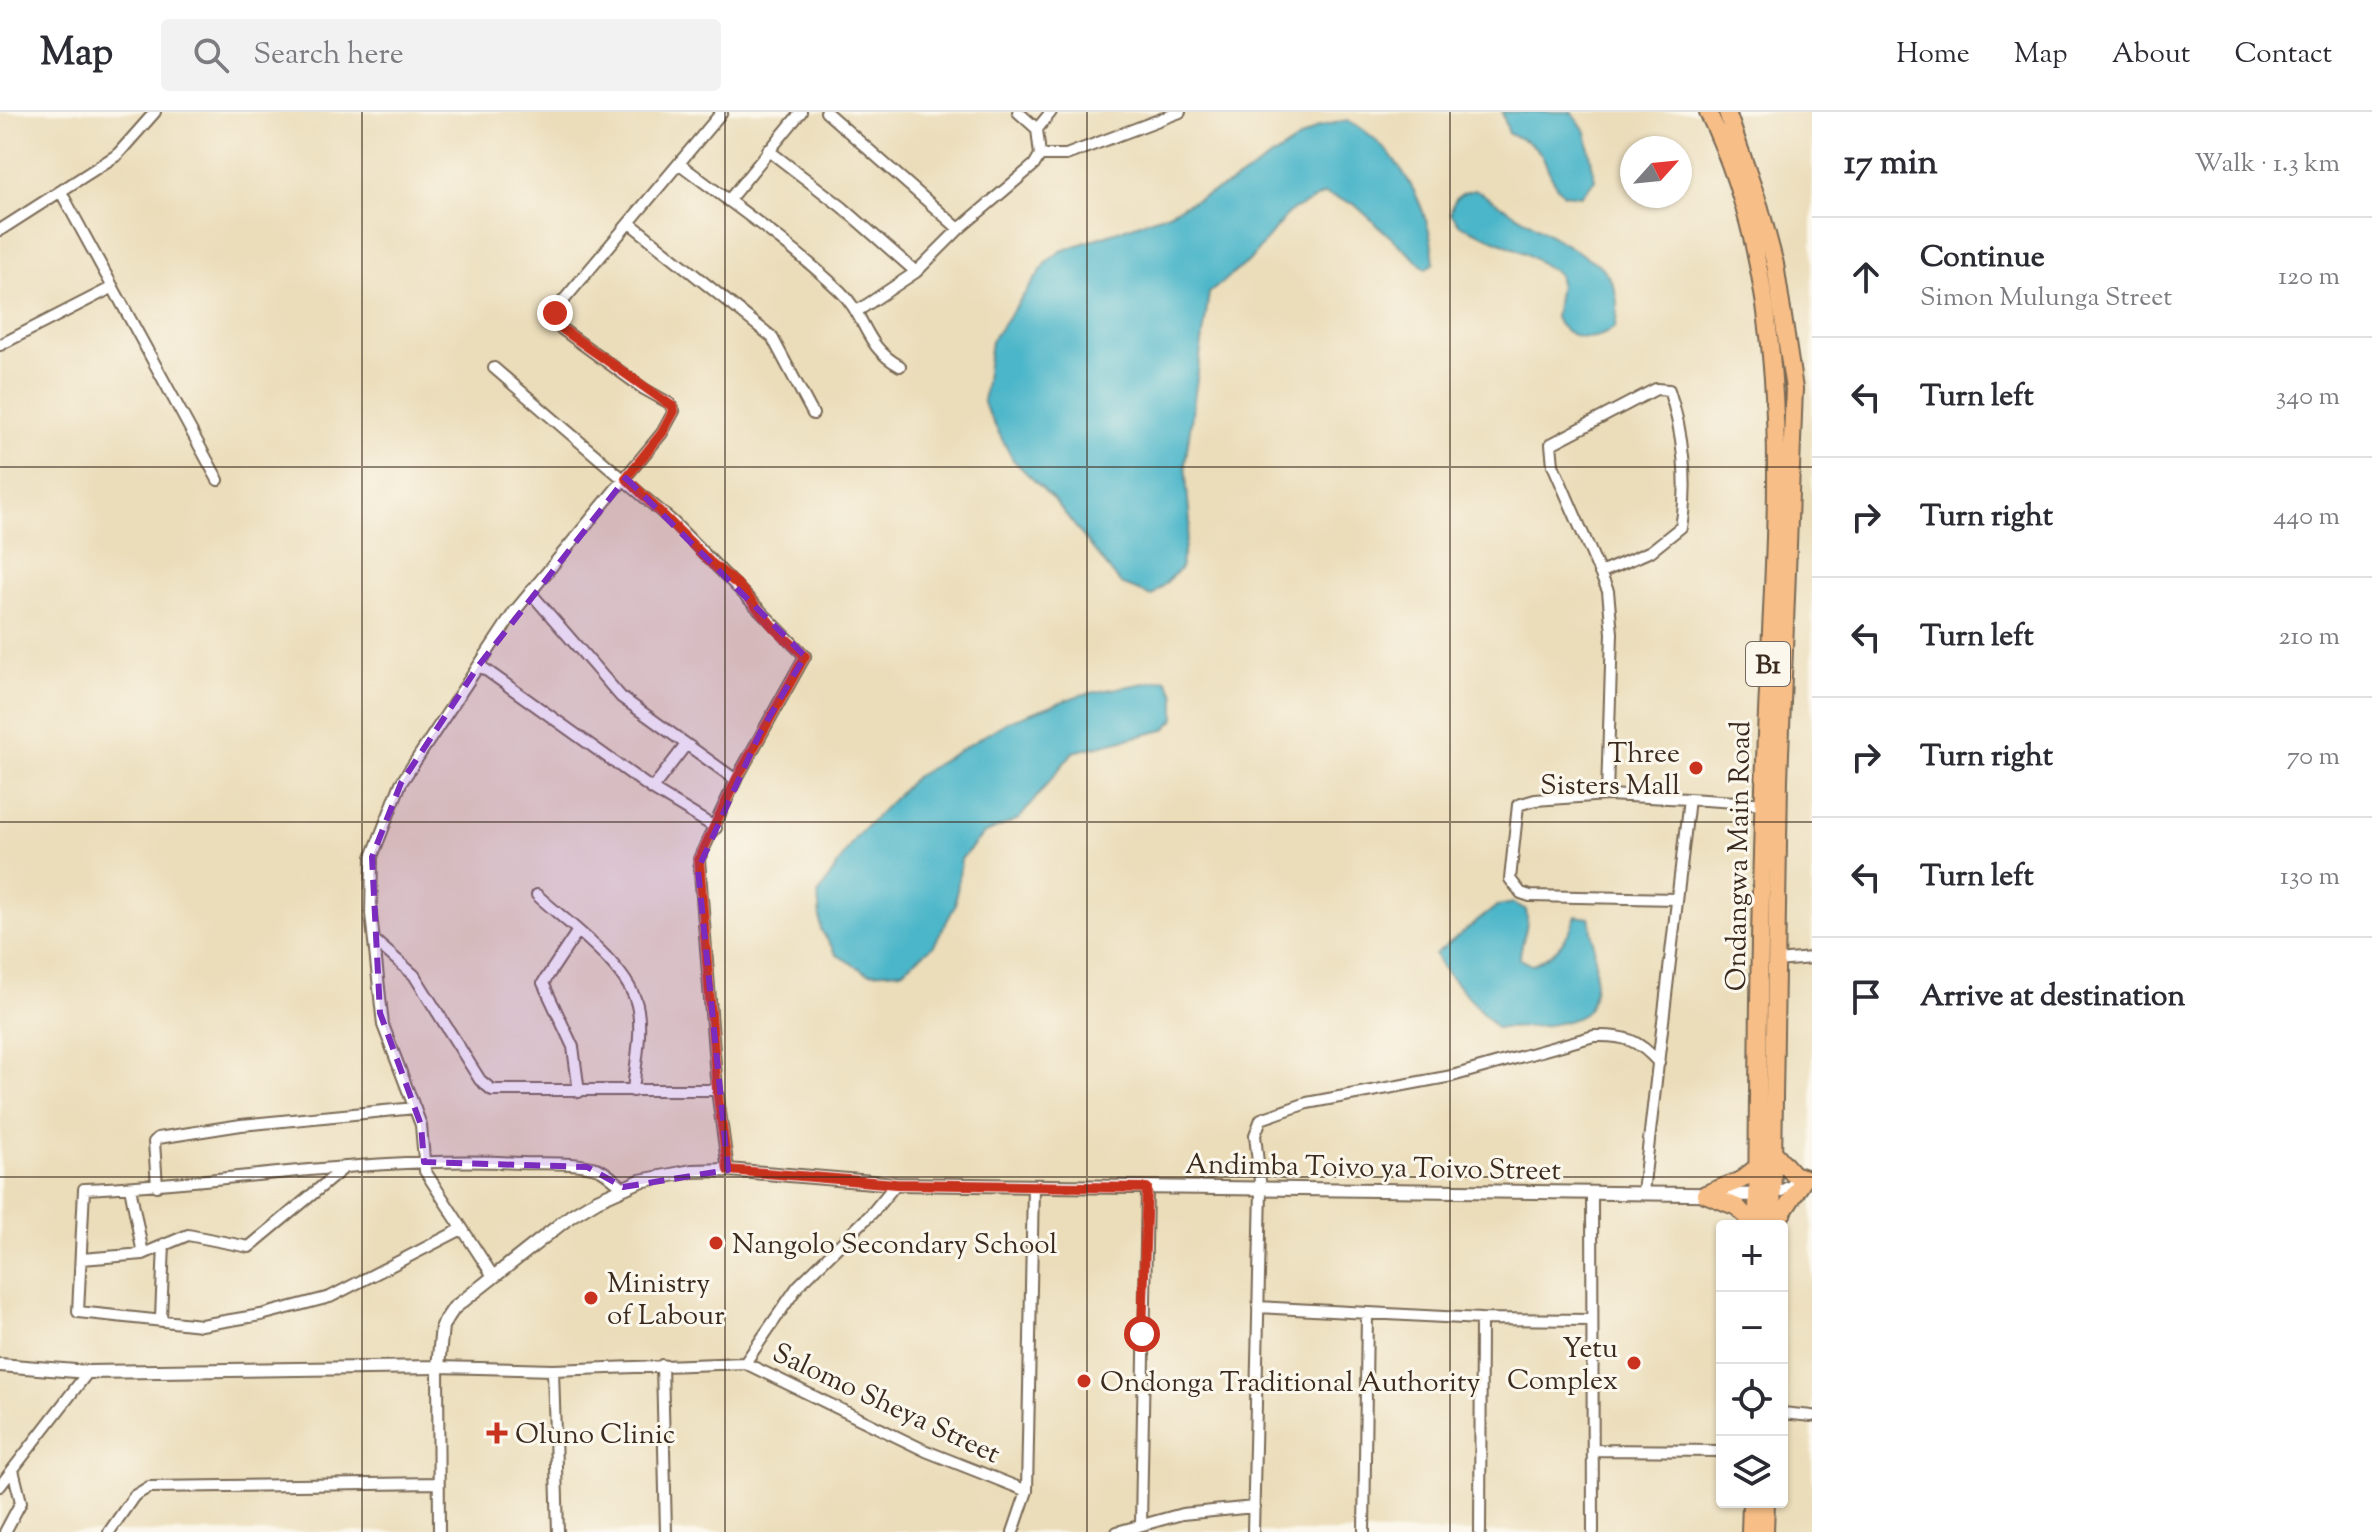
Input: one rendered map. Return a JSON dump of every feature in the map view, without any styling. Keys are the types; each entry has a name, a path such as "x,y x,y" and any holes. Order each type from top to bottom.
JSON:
{"main road":[{"name":"Ondangwa Main Road","path":"1708,112 1746,217 1779,333"},
{"name":"Ondangwa Main Road","path":"1727,112 1760,208 1779,333 1771,804 1757,1167 1772,1220"},
{"name":"Ondangwa Main Road","path":"1758,1220 1774,1152 1776,959 1771,804"},
{"path":"1774,1152 1780,1163 1808,1176 1777,1220"},
{"path":"1705,1194 1741,1180 1757,1167"},
{"path":"1705,1194 1737,1207 1750,1220"},
{"path":"1750,1532 1751,1508"},
{"path":"1765,1532 1766,1508"}],"street":[{"path":"0,230 62,194 117,155 155,112"},
{"path":"493,1276 429,1180 424,1162 423,1133 383,1025 370,869 401,783 479,665 530,592 662,433 674,411 673,407 548,319 681,165 722,112"},
{"path":"728,201 801,112"},
{"path":"826,112 959,229"},
{"path":"1018,112 1037,129 1040,155"},
{"path":"1037,129 1051,112"},
{"path":"856,312 916,272 1040,155 1066,155 1180,112"},
{"path":"768,150 842,207 916,272"},
{"path":"681,165 793,249 842,292 856,312 864,332 879,351 900,366"},
{"path":"62,194 218,480"},
{"path":"631,224 772,337 813,414"},
{"path":"0,345 113,287"},
{"path":"494,368 626,478 711,563 737,584 775,629 805,656 736,780 716,828 702,849 698,869 717,1090 728,1170"},
{"path":"1600,573 1651,551 1681,527 1685,505 1676,412 1669,390 1648,393 1551,444 1553,465 1600,573 1608,591 1612,633 1607,795"},
{"path":"530,592 621,697 736,780"},
{"path":"479,665 652,789 716,828"},
{"path":"652,789 685,746"},
{"path":"1676,899 1530,896 1514,887 1509,867 1518,805 1535,800 1607,795 1771,804"},
{"path":"1643,1192 1689,799"},
{"path":"537,895 622,975 635,997 639,1017 633,1091"},
{"path":"577,932 543,983 573,1047 579,1092"},
{"path":"374,940 414,975 486,1087 492,1090 717,1090"},
{"path":"1758,1094 1776,959 1812,958"},
{"path":"1253,1532 1261,1190 1255,1135 1261,1119 1307,1103 1452,1076 1594,1036 1618,1035 1635,1040 1659,1063"},
{"path":"157,1186 154,1142 158,1138 241,1125 415,1108"},
{"path":"462,1229 317,1302 201,1325 161,1318 78,1312 84,1189 157,1186 346,1166 424,1162 587,1167 606,1172 623,1187"},
{"path":"82,1259 143,1254 188,1235 226,1241 243,1248 256,1244 346,1166"},
{"name":"Andimba Toivo ya Toivo Street","path":"438,1367 447,1318 493,1276 572,1215 623,1187 692,1171 728,1170 896,1184 1765,1194"},
{"path":"1765,1194 1808,1176"},
{"path":"745,1363 798,1286 872,1213 896,1184"},
{"path":"1013,1532 1027,1491 1033,1186"},
{"path":"130,1187 143,1254"},
{"path":"1141,1525 1147,1188"},
{"path":"1592,1192 1593,1532"},
{"path":"161,1318 164,1244"},
{"path":"1258,1307 1481,1319 1592,1320"},
{"path":"1364,1532 1367,1314"},
{"path":"1480,1532 1481,1319"},
{"name":"Salomo Sheya Street","path":"438,1367 553,1370 745,1363 926,1451 1027,1491"},
{"path":"0,1365 88,1372 438,1367 439,1532"},
{"path":"662,1365 666,1532"},
{"path":"553,1370 558,1532"},
{"path":"5,1532 21,1502 5,1477 88,1372"},
{"path":"1788,1414 1812,1416"},
{"path":"1594,1450 1716,1451"},
{"path":"109,1532 134,1496 149,1487 438,1483"},
{"path":"1117,1532 1196,1511 1254,1507"}],"highlighted area":[{"path":"626,478 805,656 760,733 698,869 728,1170 623,1187 587,1167 424,1162 421,1125 380,1013 372,857 401,783 479,665"}],"water":[{"path":"1502,112 1571,112 1586,132 1595,180 1581,196 1564,194 1539,152 1509,134"},
{"path":"1348,120 1382,146 1408,181 1426,221 1434,263 1426,269 1354,204 1324,194 1289,212 1249,261 1209,293 1185,464 1190,523 1180,569 1152,596 1121,584 1054,500 1013,460 983,403 991,341 1048,261 1061,251 1166,214 1230,184 1318,127"},
{"path":"1476,190 1598,264 1616,292 1615,327 1590,338 1567,332 1555,318 1560,283 1558,274 1525,253 1460,225 1451,214 1458,197"},
{"path":"1166,679 1175,695 1175,719 1164,730 1073,752 1019,819 983,834 961,859 955,906 934,945 902,971 868,973 837,955 821,930 818,895 856,837 915,777 1009,721 1080,695"},
{"path":"1514,903 1526,910 1527,917 1520,959 1532,965 1560,946 1576,916 1589,918 1595,954 1595,984 1589,1007 1583,1014 1553,1024 1496,1028 1441,966 1435,954 1497,906"}],"place":[{"name":"Three Sisters Mall","path":"1696,768"},
{"name":"Nangolo Secondary School","path":"716,1243"},
{"name":"Ministry of Labour","path":"591,1298"},
{"name":"Yetu Complex","path":"1634,1363"},
{"name":"Ondonga Traditional Authority","path":"1084,1381"},
{"name":"Oluno Clinic","path":"497,1433"}],"route":[{"path":"555,313 548,319 673,407 674,411 662,433 626,478 711,563 737,584 775,629 805,656 801,668 760,733 699,859 717,1090 728,1170 896,1184 1147,1188 1142,1334"}]}
